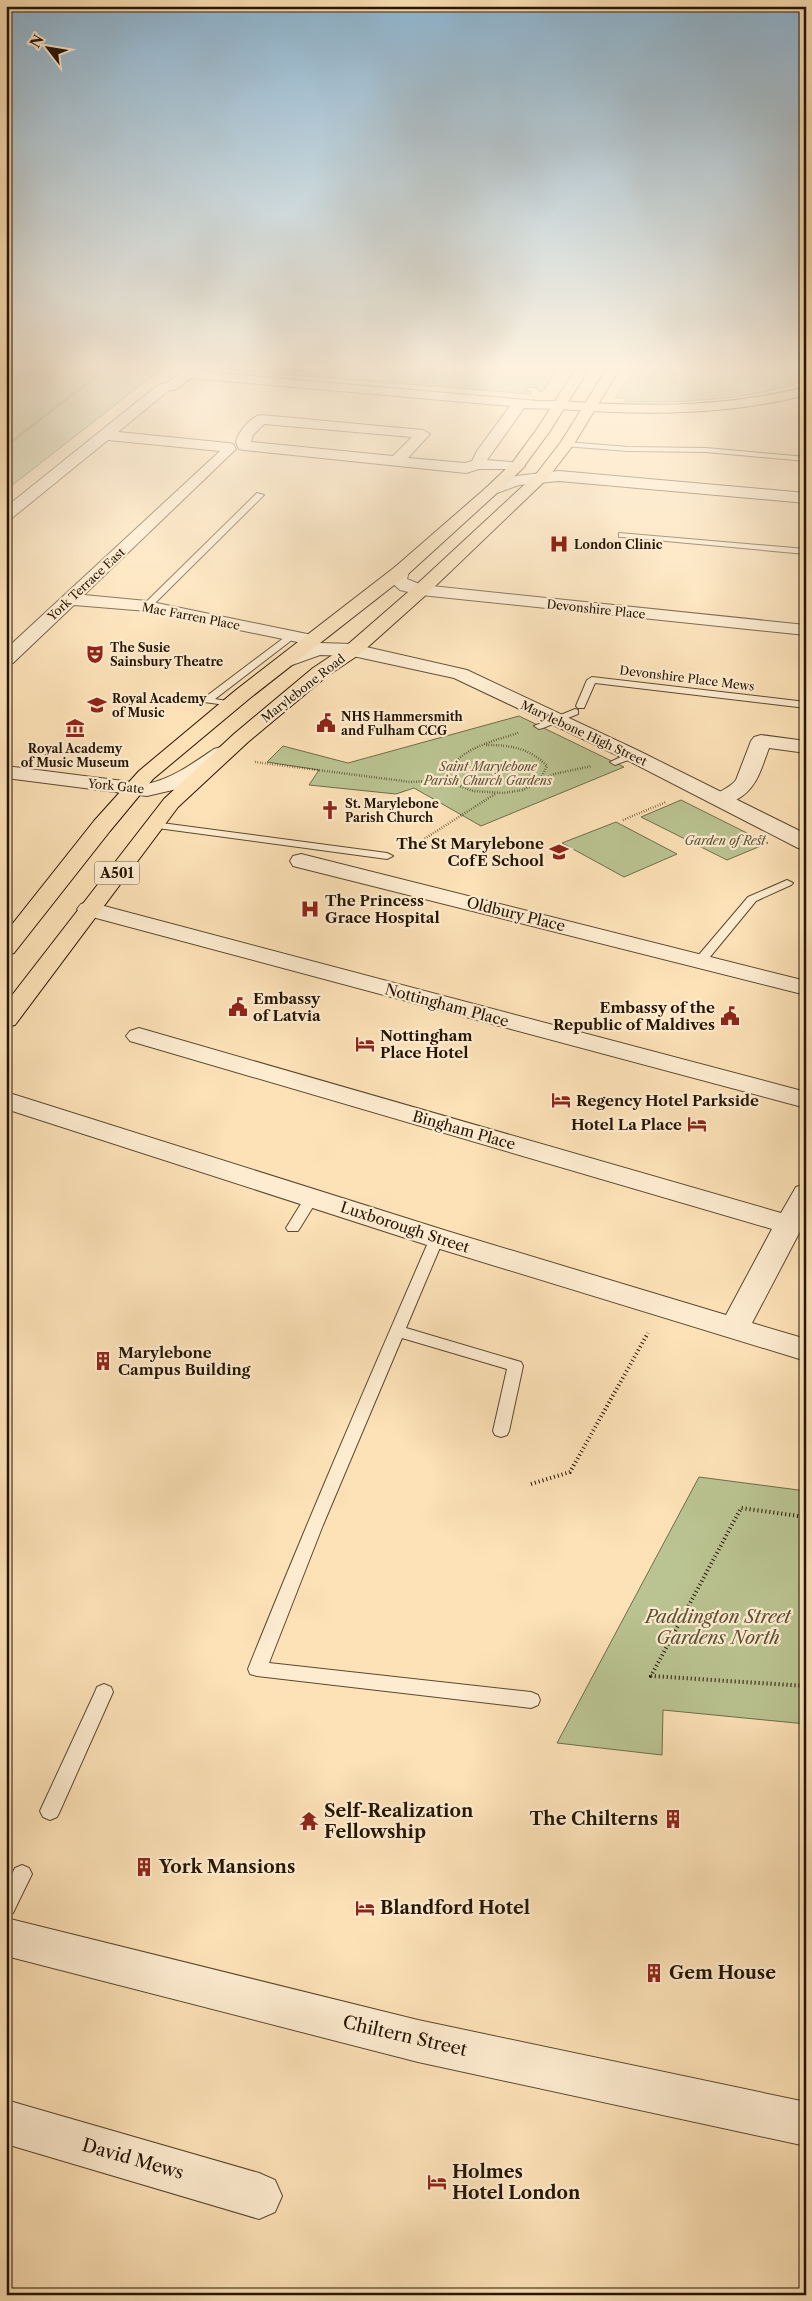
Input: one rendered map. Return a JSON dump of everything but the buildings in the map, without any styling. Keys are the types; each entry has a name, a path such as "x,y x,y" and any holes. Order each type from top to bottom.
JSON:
{"main road":[{"name":"A501","path":"6,948 140,782 230,704 401,571 505,477"},
{"name":"Marylebone Road","path":"6,1020 171,803 241,738 320,672 353,650 421,590 541,477"}],"street":[{"path":"6,515 53,477"},
{"name":"York Terrace East","path":"6,659 200,477"},
{"path":"492,490 516,481 535,477"},
{"path":"574,477 806,498"},
{"name":"Devonshire Place","path":"401,571 398,580 402,584 421,590 806,630"},
{"name":"Mac Farren Place","path":"70,599 147,606 312,640"},
{"name":"Marylebone High Street","path":"285,661 319,649 353,650 460,674 548,723 721,800 806,842"},
{"name":"York Gate","path":"6,757 140,782 158,788 183,779 241,738"},
{"path":"721,800 739,790 746,782 761,742 806,747"},
{"name":"York Gate","path":"6,772 140,782"},
{"name":"Oldbury Place","path":"301,861 701,960 806,988"},
{"name":"Nottingham Place","path":"89,909 806,1100"},
{"name":"Bingham Place","path":"138,1036 789,1225"},
{"name":"Luxborough Street","path":"6,1100 437,1238 806,1350"},
{"path":"734,1328 806,1193"},
{"name":"Chiltern Street","path":"6,1937 418,2041 806,2124"},
{"name":"David Mews","path":"6,2122 259,2196"}],"lane":[{"path":"147,606 260,495"},
{"path":"622,535 806,552"},
{"path":"230,704 207,700 292,636"},
{"name":"Devonshire Place Mews","path":"548,723 578,709 592,680 806,705"},
{"path":"154,826 387,856"},
{"path":"701,960 752,899 787,883"},
{"path":"293,1228 312,1197"},
{"path":"437,1238 314,1525 257,1669 531,1700"},
{"path":"397,1331 515,1366 501,1431"},
{"path":"50,1811 104,1692"},
{"path":"6,1906 22,1874"}],"path":[{"path":"445,780 445,773 455,761 483,745 548,723"},
{"path":"483,745 520,747 538,755 547,766 540,782"},
{"path":"252,762 411,782 445,780 465,789 495,794 525,789 554,774 623,758"},
{"path":"409,848 495,794"},
{"path":"623,820 671,800"},
{"path":"532,1484 570,1472 662,1306"},
{"path":"806,1517 741,1508 650,1676 806,1686"}],"green space":[{"path":"6,477 22,477 6,490"},
{"name":"Saint Marylebone Parish Church Gardens","path":"519,716 624,767 481,826 414,788 396,794 309,785 319,770 267,762 283,746 348,763"},
{"name":"Garden of Rest","path":"681,800 768,843 727,860 641,817"},
{"path":"616,822 677,854 624,877 562,843"},
{"name":"Paddington Street Gardens North","path":"699,1477 806,1491 806,1724 663,1710 662,1755 557,1743"}],"place":[{"name":"London Clinic","path":"559,544"},
{"name":"The Susie Sainsbury Theatre","path":"95,654"},
{"name":"Royal Academy of Music","path":"97,705"},
{"name":"NHS Hammersmith and Fulham CCG","path":"326,723"},
{"name":"Royal Academy of Music Museum","path":"75,728"},
{"name":"St. Marylebone Parish Church","path":"330,810"},
{"name":"The St Marylebone CofE School","path":"559,852"},
{"name":"The Princess Grace Hospital","path":"310,909"},
{"name":"Embassy of Latvia","path":"238,1007"},
{"name":"Embassy of the Republic of Maldives","path":"730,1016"},
{"name":"Nottingham Place Hotel","path":"365,1044"},
{"name":"Regency Hotel Parkside","path":"561,1100"},
{"name":"Hotel La Place","path":"697,1124"},
{"name":"Marylebone Campus Building","path":"103,1361"},
{"name":"The Chilterns","path":"673,1819"},
{"name":"Self-Realization Fellowship","path":"309,1821"},
{"name":"York Mansions","path":"144,1867"},
{"name":"Blandford Hotel","path":"365,1908"},
{"name":"Gem House","path":"654,1973"},
{"name":"Holmes Hotel London","path":"437,2182"}]}
